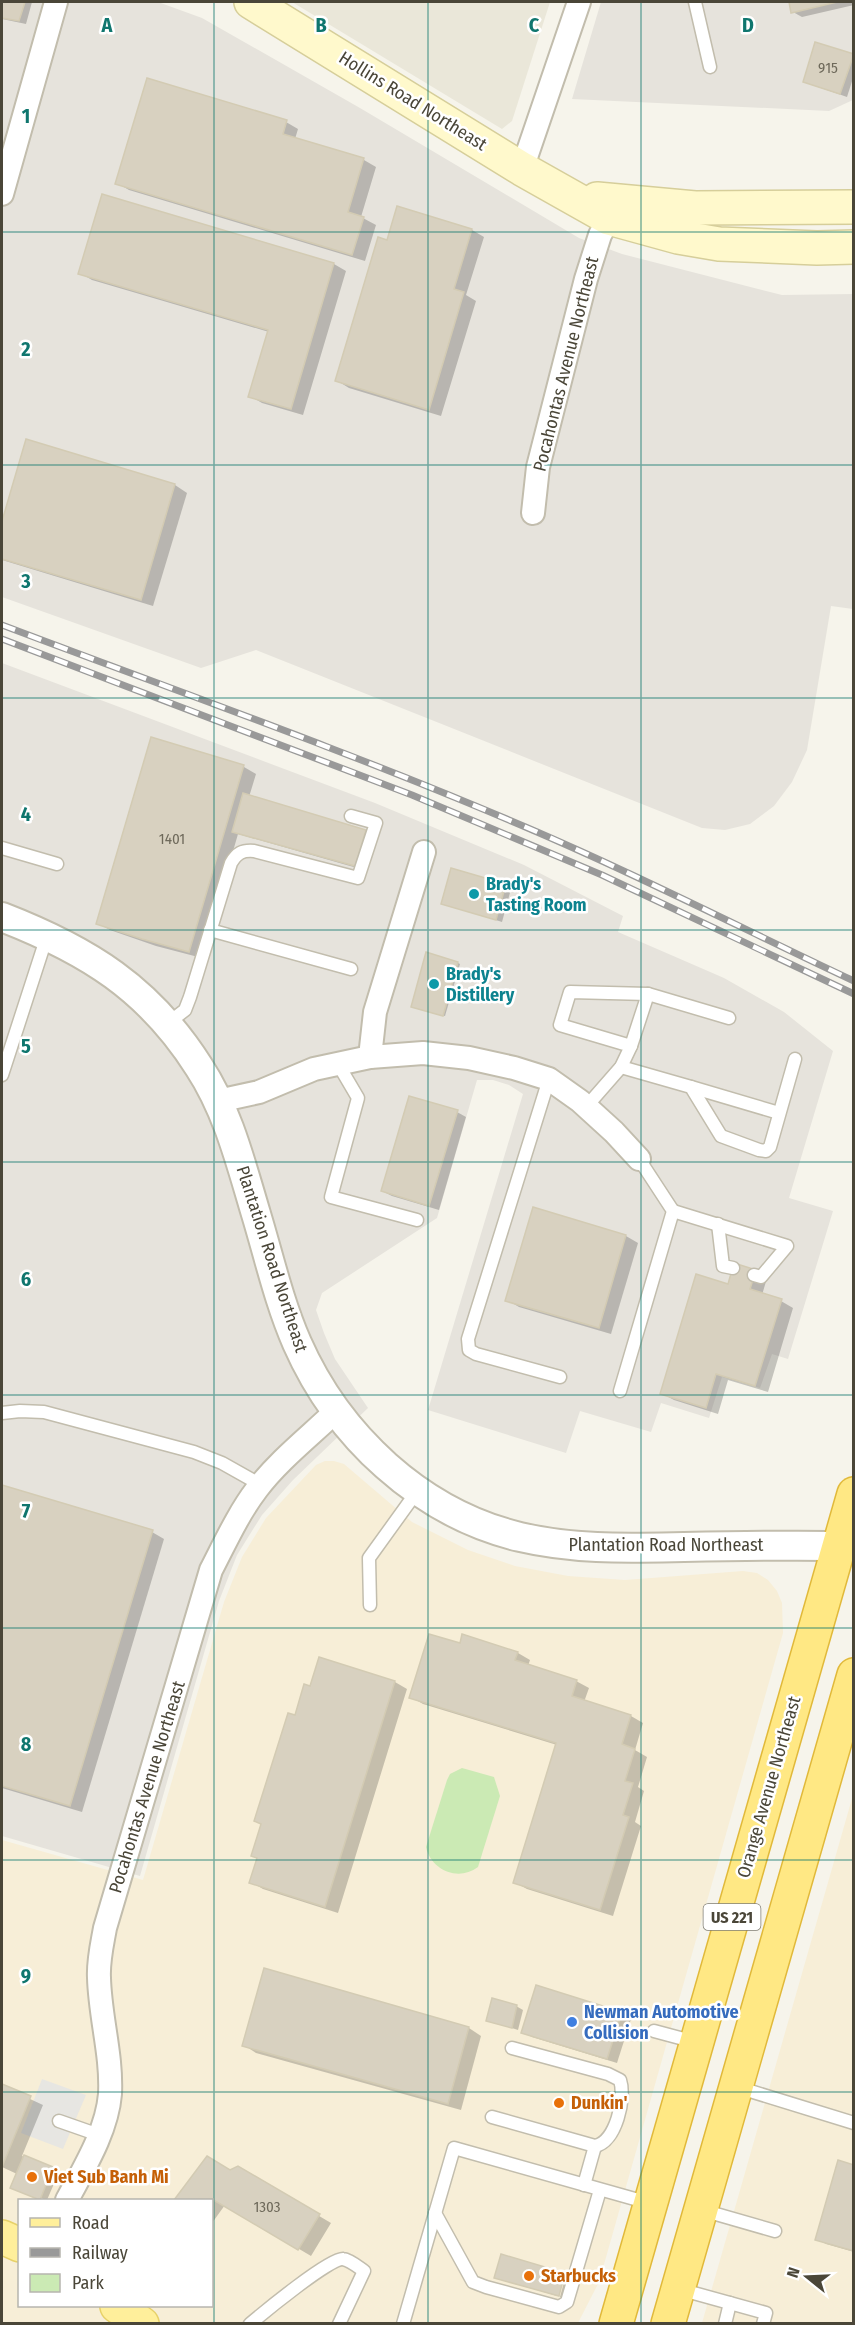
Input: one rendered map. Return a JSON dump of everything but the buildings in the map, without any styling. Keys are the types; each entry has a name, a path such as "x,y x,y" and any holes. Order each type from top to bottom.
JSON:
{"highway":[{"name":"Orange Avenue Northeast","path":"616,2324 697,2042 848,1547 854,1494"},
{"name":"US 221","path":"668,2324 854,1675"},
{"path":"603,2324 626,2287"}],"main road":[{"name":"Hollins Road Northeast","path":"264,5 522,169 609,218 678,237 719,244 817,248 854,247"},
{"name":"Hollins Road Northeast","path":"577,198 695,208 854,207"},
{"path":"2,2236 18,2244"},
{"path":"118,2307 142,2324"}],"street":[{"path":"2,194 56,2"},
{"path":"522,169 579,2"},
{"name":"Pocahontas Avenue Northeast","path":"533,513 538,467 586,279 600,235 609,218"},
{"path":"370,1057 375,1012 424,852"},
{"name":"Plantation Road Northeast","path":"2,917 48,935 87,956 123,981 156,1010 200,1068 218,1101 237,1150 296,1341 323,1393 361,1442 384,1465 447,1508 486,1526 518,1537 561,1545 601,1549 848,1547"},
{"path":"218,1101 259,1092 314,1069 370,1057 423,1053 469,1058 549,1079 586,1107 639,1159"},
{"name":"Pocahontas Avenue Northeast","path":"67,2199 99,2135 105,2120 110,2095 110,2068 99,1979 100,1953 105,1928 211,1570 234,1525 261,1485 336,1411"}],"lane":[{"path":"695,2 710,67"},
{"path":"167,1024 185,1010 231,862 243,850 254,851 358,878 375,823 351,816"},
{"path":"2,848 57,864"},
{"path":"210,930 351,969"},
{"path":"2,1075 48,935"},
{"path":"631,1046 560,1025 570,992 648,994 729,1018"},
{"path":"586,1107 621,1067 631,1046 648,994"},
{"path":"691,1087 721,1136 766,1151 770,1147 795,1059"},
{"path":"338,1064 358,1098 331,1197 417,1220"},
{"path":"621,1067 779,1113"},
{"path":"549,1079 468,1339 469,1350 476,1353 560,1377"},
{"path":"639,1159 673,1211 787,1246 761,1277 754,1275"},
{"path":"620,1392 673,1211"},
{"path":"718,1224 723,1266 733,1268"},
{"path":"2,1413 44,1412 194,1452 222,1463 261,1485"},
{"path":"370,1605 369,1558 418,1490"},
{"path":"654,2031 697,2042"},
{"path":"492,2118 595,2146 601,2145 609,2138 619,2115 623,2090 620,2080 608,2074 512,2048"},
{"path":"736,2086 854,2123"},
{"path":"59,2121 99,2135"},
{"path":"584,2185 595,2146"},
{"path":"403,2324 453,2148 651,2204"},
{"path":"435,2212 473,2282 559,2307 567,2302 600,2190"},
{"path":"701,2210 775,2231"},
{"path":"250,2324 322,2268 336,2259 343,2259 364,2271 339,2324"},
{"path":"678,2289 766,2313 763,2324"},
{"path":"725,2324 730,2303"}],"shaded area":[{"path":"2,2 158,2 202,18 360,108 579,238 622,254 782,295 853,294 853,609 831,606 807,750 792,782 774,806 750,824 725,830 702,828 256,650 201,668 2,597"},
{"path":"292,2 550,2 512,121 502,129"},
{"path":"601,2 853,2 853,100 829,111 572,99"},
{"path":"2,663 375,803 524,865 623,916 618,932 724,978 784,1012 833,1051 789,1198 833,1211 788,1359 772,1354 760,1388 722,1377 709,1418 661,1403 651,1432 580,1411 566,1453 428,1410 523,1094 509,1085 493,1080 477,1080 437,1218 322,1293 316,1310 324,1333 335,1359 368,1408 293,1480 262,1515 237,1555 219,1601 140,1876 2,1836"},
{"path":"325,1461 334,1461 344,1464 412,1522 468,1550 515,1566 568,1576 625,1580 743,1571 757,1573 768,1580 777,1591 782,1603 783,1633 599,2282 578,2323 2,2323 2,1840 143,1880 224,1602 242,1557 266,1518 316,1465"},
{"path":"853,1795 853,2323 702,2323"},
{"path":"42,2079 86,2095 63,2149 21,2133"}],"green space":[{"path":"462,1768 494,1777 500,1796 478,1867 462,1873 454,1873 446,1871 433,1862 426,1847 447,1780 450,1774"}],"railway":[{"path":"2,625 320,744 509,820 639,878 854,981"},
{"path":"2,639 412,795 602,875 854,994"}],"place":[{"name":"Brady's Tasting Room","path":"474,894"},
{"name":"Brady's Distillery","path":"434,984"},
{"name":"Newman Automotive Collision","path":"572,2022"},
{"name":"Dunkin'","path":"559,2103"},
{"name":"Viet Sub Banh Mi","path":"32,2177"},
{"name":"Starbucks","path":"529,2276"}]}
